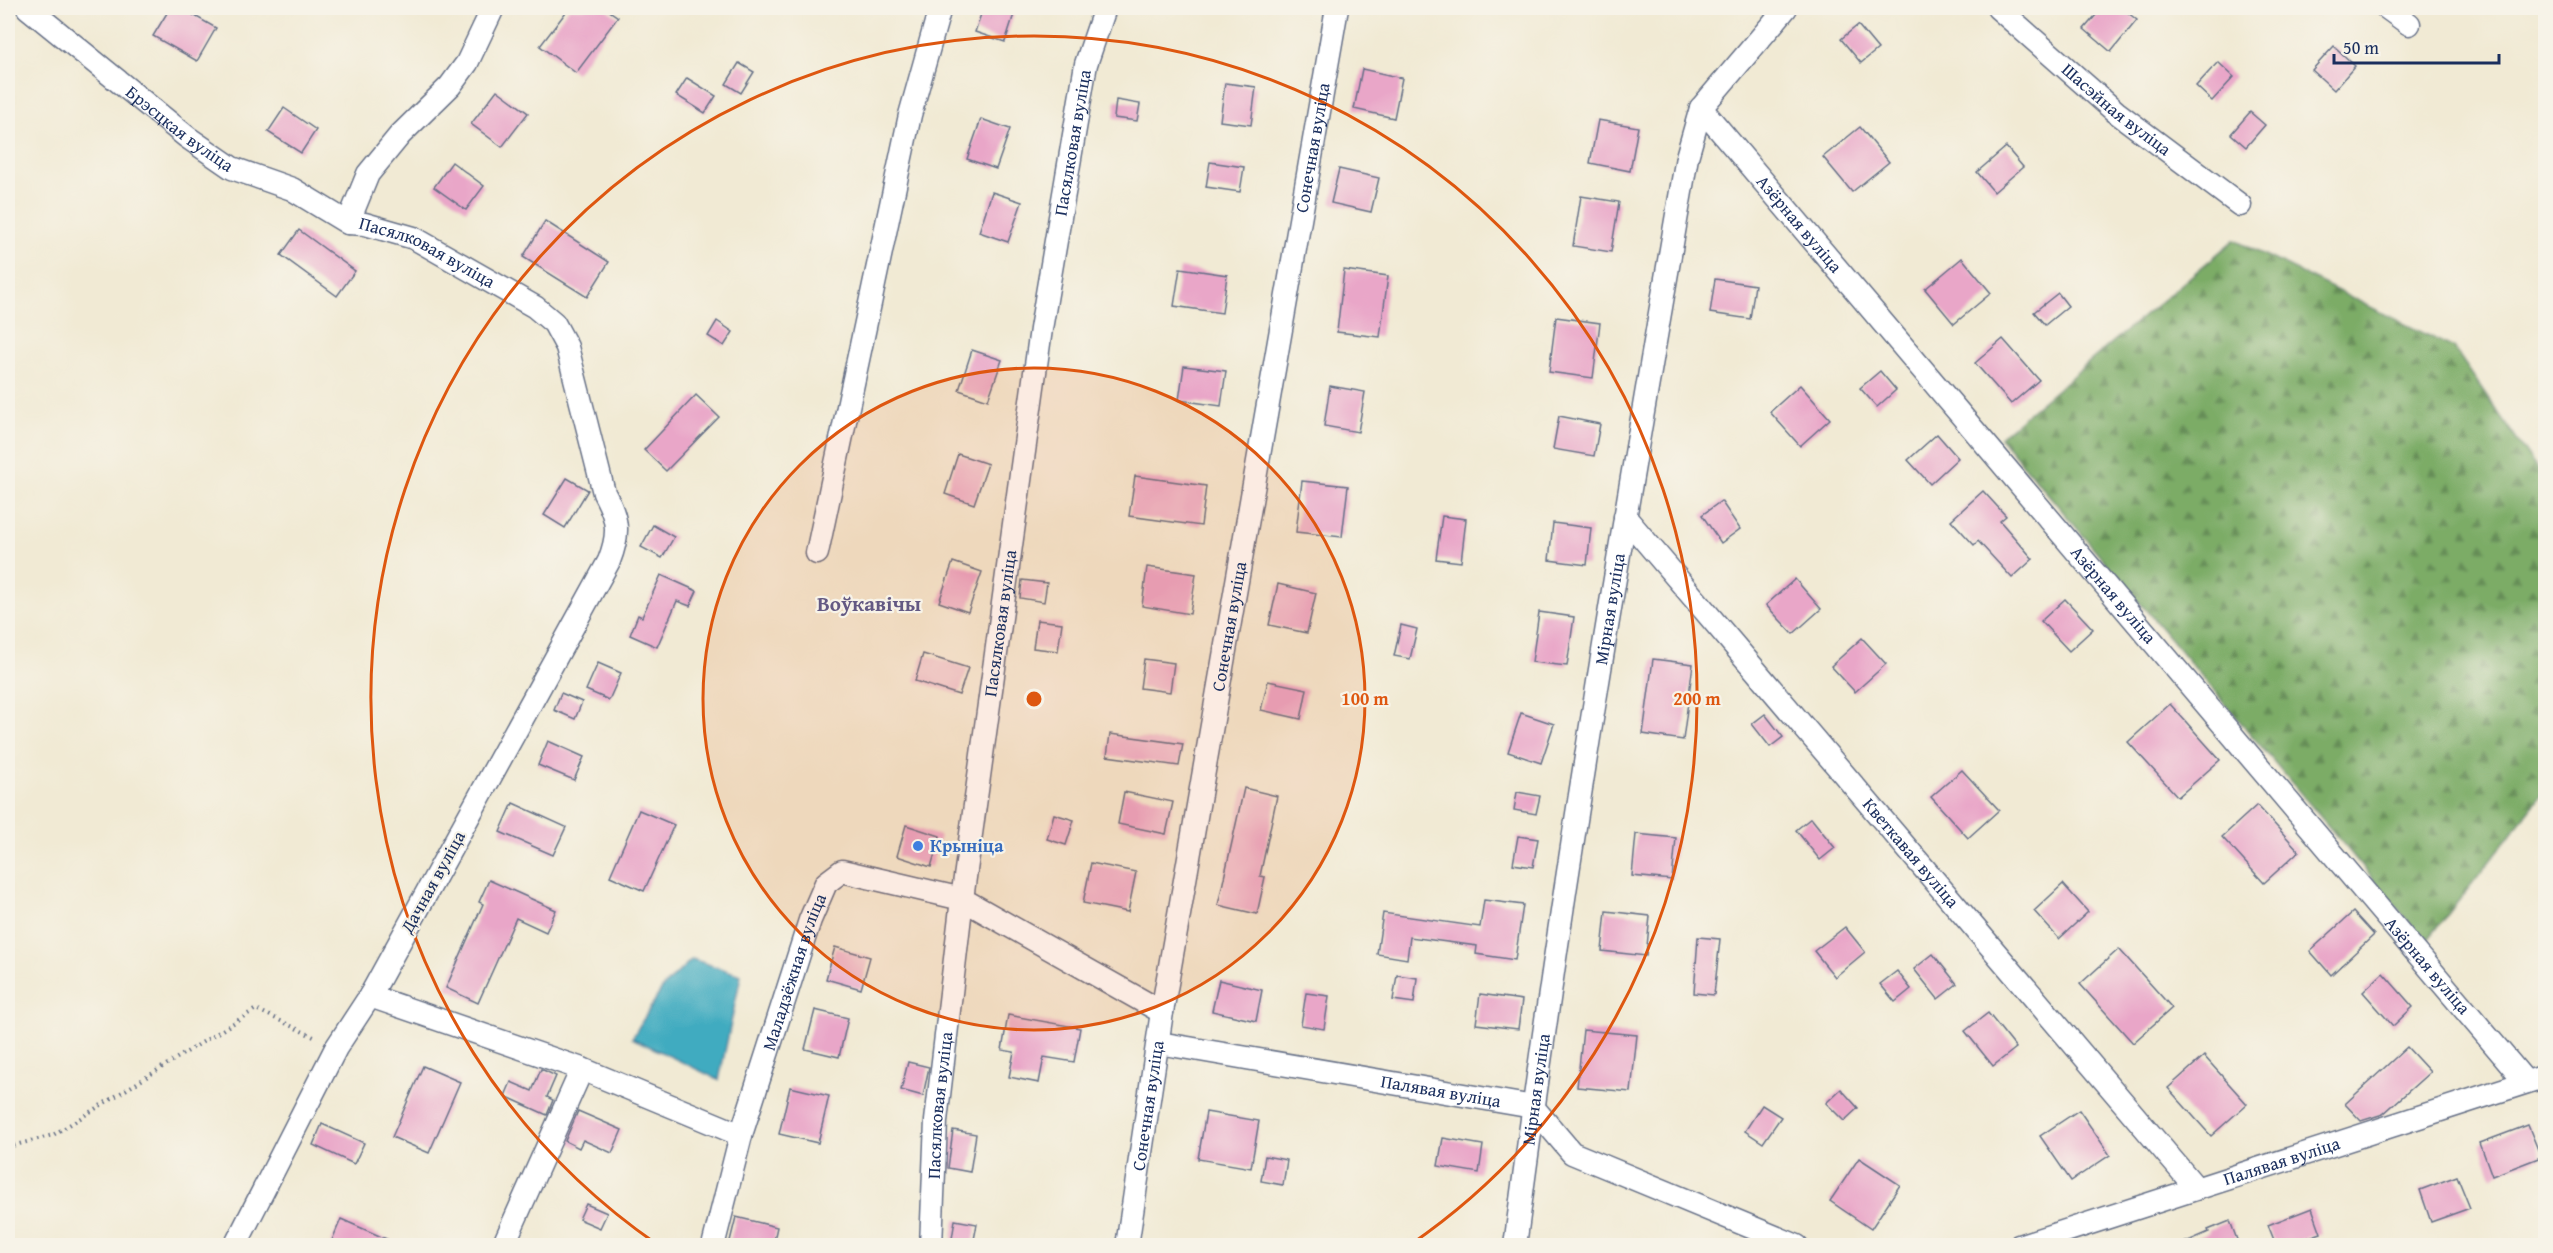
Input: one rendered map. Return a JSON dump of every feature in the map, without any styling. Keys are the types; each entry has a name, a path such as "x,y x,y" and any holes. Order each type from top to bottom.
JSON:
{"street":[{"name":"Брэсцкая вуліца","path":"28,8 187,137 232,168 292,189 348,223"},
{"name":"Пасялковая вуліца","path":"493,8 467,63 450,86 400,135 368,174 348,223 365,224 414,238 535,306 554,323 567,347 604,493 616,515"},
{"path":"817,553 910,115 940,8"},
{"name":"Пасялковая вуліца","path":"931,1245 936,1121 962,899 1041,329 1086,64 1105,8"},
{"name":"Сонечная вуліца","path":"1127,1245 1162,1012 1337,8"},
{"name":"Мірная вуліца","path":"1515,1245 1533,1107 1625,517 1687,158 1701,108 1786,8"},
{"name":"Шасэйная вуліца","path":"1998,8 2116,112 2240,205"},
{"path":"2387,8 2409,24"},
{"name":"Азёрная вуліца","path":"1701,108 2536,1079"},
{"name":"Дачная вуліца","path":"236,1245 336,1048 370,996 609,561 616,543 616,515"},
{"name":"Кветкавая вуліца","path":"1625,517 2196,1188"},
{"name":"Маладзёжная вуліца","path":"713,1245 741,1135 810,920 826,883 842,871 962,899 1162,1012"},
{"path":"370,996 582,1069 741,1135"},
{"name":"Палявая вуліца","path":"1159,1043 1533,1107"},
{"path":"503,1245 582,1069"},
{"name":"Палявая вуліца","path":"2019,1245 2536,1079"},
{"path":"1533,1107 1572,1153 1797,1245"}],"path":[{"path":"8,1147 53,1135 256,1009 336,1048"}],"green space":[{"path":"2234,240 2454,348 2545,481 2545,791 2426,942 2000,437"}],"water":[{"path":"692,959 741,975 719,1080 632,1038 663,987"}],"building":[{"path":"170,8 181,8 216,28 197,61 153,36"},
{"path":"569,8 605,8 618,17 576,73 540,46"},
{"path":"983,8 1016,8 1005,42 975,32"},
{"path":"2102,8 2122,8 2137,20 2111,52 2084,29"},
{"path":"1858,25 1878,49 1861,63 1841,39"},
{"path":"2334,46 2355,66 2334,90 2312,70"},
{"path":"2218,62 2234,77 2212,101 2196,86"},
{"path":"739,63 754,72 741,93 726,84"},
{"path":"1362,69 1402,78 1394,118 1354,109"},
{"path":"687,78 716,96 705,113 676,95"},
{"path":"1225,83 1256,87 1251,125 1220,121"},
{"path":"497,90 528,113 502,147 471,124"},
{"path":"1116,100 1140,104 1137,121 1114,118"},
{"path":"284,108 316,130 301,153 268,132"},
{"path":"2250,112 2265,125 2246,147 2231,134"},
{"path":"981,119 1010,129 996,169 967,159"},
{"path":"1598,120 1638,127 1630,171 1590,163"},
{"path":"1860,127 1889,162 1852,192 1823,157"},
{"path":"2006,147 2023,167 1994,192 1977,172"},
{"path":"452,162 484,186 466,210 434,187"},
{"path":"1210,162 1244,167 1240,192 1206,187"},
{"path":"1339,169 1379,178 1371,212 1331,203"},
{"path":"992,192 1022,202 1008,242 979,232"},
{"path":"1581,196 1619,202 1611,252 1573,246"},
{"path":"545,221 609,262 587,297 523,257"},
{"path":"299,230 355,271 337,296 281,255"},
{"path":"1962,258 1991,293 1954,324 1925,289"},
{"path":"1180,268 1227,275 1222,313 1174,306"},
{"path":"1344,270 1388,276 1380,337 1337,332"},
{"path":"1715,279 1755,285 1750,319 1710,313"},
{"path":"2058,293 2068,306 2045,325 2034,312"},
{"path":"1556,317 1600,323 1593,378 1549,372"},
{"path":"717,321 733,332 724,346 708,336"},
{"path":"2003,339 2039,380 2011,404 1975,363"},
{"path":"972,350 1002,360 988,400 959,390"},
{"path":"1184,366 1226,371 1221,406 1179,400"},
{"path":"1880,371 1896,390 1877,407 1860,388"},
{"path":"1800,385 1830,419 1800,446 1770,412"},
{"path":"1330,386 1365,392 1358,432 1324,426"},
{"path":"696,395 719,417 666,471 644,450"},
{"path":"1559,416 1600,424 1594,456 1553,449"},
{"path":"1937,434 1958,458 1930,484 1908,460"},
{"path":"958,454 988,464 974,504 945,494"},
{"path":"1135,476 1206,486 1201,526 1129,516"},
{"path":"567,478 588,490 565,528 544,515"},
{"path":"1302,481 1348,486 1342,537 1296,532"},
{"path":"1983,491 2006,516 2000,521 2033,559 2012,578 1978,541 1974,545 1951,520"},
{"path":"1721,501 1740,529 1721,543 1702,515"},
{"path":"1442,516 1466,519 1461,562 1436,559"},
{"path":"1553,523 1591,528 1587,565 1549,560"},
{"path":"653,525 674,537 662,558 641,547"},
{"path":"953,562 982,572 968,612 939,602"},
{"path":"1147,567 1196,574 1190,614 1142,606"},
{"path":"661,575 697,591 690,606 677,601 657,647 630,635 638,615 642,617"},
{"path":"1795,579 1821,609 1793,634 1766,605"},
{"path":"1022,580 1047,583 1044,602 1020,598"},
{"path":"1278,584 1316,593 1307,633 1269,625"},
{"path":"2065,599 2093,629 2069,651 2041,621"},
{"path":"1539,612 1574,617 1567,666 1532,662"},
{"path":"1037,620 1062,623 1058,651 1033,648"},
{"path":"1401,625 1417,629 1410,659 1394,656"},
{"path":"1862,638 1886,664 1855,692 1831,666"},
{"path":"923,654 968,668 959,695 915,681"},
{"path":"1144,659 1174,663 1170,692 1140,688"},
{"path":"1653,659 1693,664 1683,740 1643,734"},
{"path":"598,663 621,673 609,700 586,690"},
{"path":"1268,681 1307,689 1301,719 1261,710"},
{"path":"561,693 582,702 575,719 554,710"},
{"path":"2170,704 2220,760 2178,797 2128,742"},
{"path":"1521,713 1554,724 1541,763 1508,752"},
{"path":"1765,714 1783,737 1770,747 1752,724"},
{"path":"1110,734 1183,744 1179,766 1107,756"},
{"path":"548,741 584,757 574,780 538,765"},
{"path":"1962,770 1999,810 1968,838 1931,797"},
{"path":"1244,788 1277,796 1260,876 1265,877 1257,914 1218,905"},
{"path":"1124,792 1173,802 1166,834 1118,824"},
{"path":"1517,792 1540,796 1536,814 1514,810"},
{"path":"513,803 566,827 553,855 500,832"},
{"path":"2257,805 2299,851 2264,883 2222,837"},
{"path":"639,810 674,825 644,891 610,876"},
{"path":"1054,814 1074,820 1066,845 1047,839"},
{"path":"1811,818 1835,848 1820,860 1796,830"},
{"name":"Крыніца","path":"906,825 940,836 931,867 897,856"},
{"path":"1636,834 1676,838 1672,880 1632,876"},
{"path":"1518,836 1538,839 1533,867 1513,864"},
{"path":"1091,863 1136,872 1128,912 1083,903"},
{"path":"489,880 556,910 546,932 516,918 478,1003 446,988 483,904 479,902"},
{"path":"2063,884 2088,912 2059,939 2034,911"},
{"path":"1484,900 1523,905 1515,960 1476,954 1477,946 1410,937 1407,959 1377,954 1383,913 1480,927"},
{"path":"1606,911 1650,916 1646,956 1602,951"},
{"path":"2353,912 2374,935 2331,975 2310,951"},
{"path":"1845,927 1865,952 1835,977 1814,951"},
{"path":"1698,937 1720,939 1714,995 1694,993"},
{"path":"835,947 870,957 861,989 826,979"},
{"path":"2119,949 2172,1008 2133,1043 2080,984"},
{"path":"1933,954 1957,984 1938,999 1914,969"},
{"path":"1897,971 1911,989 1895,1002 1880,984"},
{"path":"2383,973 2413,1007 2393,1026 2363,992"},
{"path":"1397,975 1417,978 1414,1003 1393,1000"},
{"path":"1219,980 1262,990 1256,1021 1212,1011"},
{"path":"1306,993 1329,996 1324,1029 1301,1025"},
{"path":"1480,994 1522,1000 1518,1029 1476,1024"},
{"path":"815,1010 848,1018 839,1057 805,1049"},
{"path":"1988,1013 2016,1048 1993,1066 1965,1031"},
{"path":"1008,1015 1080,1028 1074,1062 1044,1057 1039,1083 1009,1077 1014,1052 1002,1050"},
{"path":"1583,1030 1637,1035 1631,1092 1577,1087"},
{"path":"2407,1047 2430,1072 2383,1114 2361,1121 2345,1104"},
{"path":"2204,1056 2247,1104 2211,1136 2168,1088"},
{"path":"908,1062 929,1067 923,1096 901,1090"},
{"path":"423,1066 460,1082 429,1153 392,1137"},
{"path":"541,1069 556,1076 547,1097 553,1100 547,1115 505,1096 511,1082 532,1091"},
{"path":"790,1087 829,1096 818,1143 779,1134"},
{"path":"1841,1089 1858,1108 1844,1121 1826,1103"},
{"path":"1762,1105 1781,1117 1763,1143 1745,1131"},
{"path":"2079,1110 2110,1155 2071,1181 2040,1136"},
{"path":"578,1111 622,1130 612,1153 583,1140 579,1148 565,1141"},
{"path":"1206,1112 1259,1121 1251,1168 1198,1159"},
{"path":"322,1124 364,1143 354,1164 313,1145"},
{"path":"2528,1125 2541,1157 2492,1176 2480,1143"},
{"path":"953,1130 976,1134 970,1172 948,1168"},
{"path":"1443,1138 1483,1145 1479,1173 1438,1166"},
{"path":"1265,1156 1287,1160 1283,1185 1261,1181"},
{"path":"1859,1158 1900,1185 1871,1229 1830,1201"},
{"path":"2457,1176 2470,1208 2431,1222 2420,1190"},
{"path":"586,1204 607,1213 600,1228 579,1219"},
{"path":"2312,1208 2321,1233 2287,1245 2276,1245 2268,1225"},
{"path":"736,1217 777,1227 773,1245 729,1245"},
{"path":"341,1219 400,1245 330,1245"},
{"path":"955,1220 977,1224 973,1245 951,1245"},
{"path":"2230,1221 2239,1245 2179,1245 2209,1232 2208,1230"}],"place":[{"name":"Крыніца","path":"918,846"}],"district":[{"name":"Воўкавічы","path":"869,604"}]}
